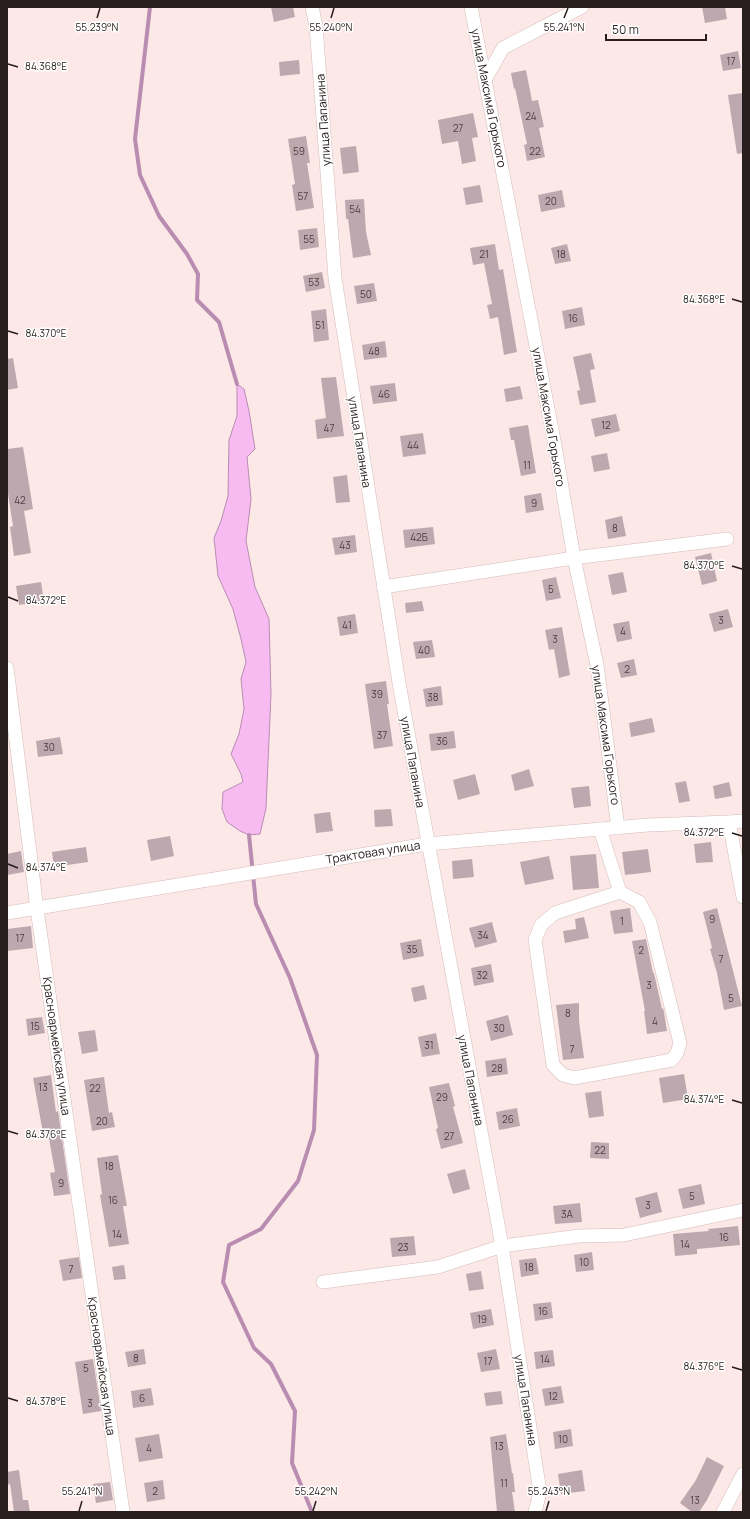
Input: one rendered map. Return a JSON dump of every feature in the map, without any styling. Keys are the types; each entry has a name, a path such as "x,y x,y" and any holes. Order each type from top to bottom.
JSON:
{"street":[{"name":"улица Папанина","path":"312,7 316,26 335,278 383,588 427,844 502,1246 540,1492 535,1512"},
{"name":"улица Максима Горького","path":"471,7 486,78 574,558 597,665 618,828"},
{"path":"486,78 503,48 582,7"},
{"path":"383,588 574,558 727,539"},
{"name":"Красноармейская улица","path":"7,668 37,909 123,1512"},
{"name":"Трактовая улица","path":"7,914 427,844 618,828 648,824 743,821"},
{"path":"729,822 743,897"},
{"path":"600,829 620,892 639,902 650,922 680,1044 677,1053 672,1060 574,1078 563,1075 553,1065 535,940 541,926 555,912 620,892"},
{"path":"323,1282 438,1267 502,1246 579,1236 624,1235 743,1210"},
{"path":"723,1512 743,1474"}],"shaded area":[{"path":"237,384 244,389 255,449 247,457 251,499 246,541 255,587 269,619 271,694 266,808 260,834 249,835 227,822 222,809 223,792 243,782 241,774 231,754 239,734 244,709 241,679 246,662 233,609 218,576 214,538 221,521 228,496 229,440 237,416"}],"building":[{"path":"271,7 293,7 295,17 274,22"},
{"path":"702,7 725,7 727,19 705,23"},
{"path":"738,51 741,68 723,71 720,55"},
{"path":"299,60 300,74 280,76 279,62"},
{"path":"526,70 532,101 538,100 544,127 539,128 545,157 527,161 524,145 527,144 511,73"},
{"path":"743,93 743,153 737,154 728,95"},
{"path":"473,113 478,137 472,138 476,161 462,164 458,141 442,144 438,120"},
{"path":"306,136 310,163 307,163 314,208 296,211 292,185 295,184 288,139"},
{"path":"356,146 359,172 343,174 340,148"},
{"path":"480,185 483,202 466,205 463,188"},
{"path":"562,190 565,207 541,212 538,195"},
{"path":"364,199 366,232 371,255 353,258 348,219 346,219 345,200"},
{"path":"317,228 319,247 300,250 298,230"},
{"path":"495,244 499,270 503,269 517,352 504,355 498,317 490,319 487,305 492,304 484,263 473,265 470,248"},
{"path":"567,244 571,261 555,264 551,248"},
{"path":"322,272 325,288 306,292 303,276"},
{"path":"374,283 377,301 357,304 354,286"},
{"path":"582,307 585,325 565,329 562,311"},
{"path":"326,309 329,340 314,342 311,311"},
{"path":"385,341 387,357 364,360 362,345"},
{"path":"591,353 595,369 590,370 596,402 580,405 577,391 580,390 573,357"},
{"path":"13,358 18,388 7,390 7,359"},
{"path":"336,377 344,436 317,439 315,420 326,418 321,378"},
{"path":"395,383 397,401 373,404 370,386"},
{"path":"520,386 523,399 506,402 504,389"},
{"path":"616,414 620,431 595,437 591,419"},
{"path":"528,425 536,473 521,476 514,440 511,440 509,428"},
{"path":"423,433 426,454 403,457 400,436"},
{"path":"23,447 33,509 24,511 31,553 14,556 10,527 13,526 7,487 7,449"},
{"path":"607,453 610,469 594,472 591,456"},
{"path":"347,475 350,502 336,503 333,477"},
{"path":"541,493 544,510 526,513 524,496"},
{"path":"622,516 626,536 608,539 605,520"},
{"path":"433,527 435,544 405,548 403,530"},
{"path":"355,535 357,552 335,555 332,538"},
{"path":"711,553 717,581 702,585 695,557"},
{"path":"623,572 627,592 612,595 608,575"},
{"path":"556,577 561,598 546,601 542,580"},
{"path":"41,582 44,601 19,605 16,586"},
{"path":"422,601 424,611 406,613 405,603"},
{"path":"728,609 733,627 714,632 709,614"},
{"path":"355,614 358,633 340,636 337,617"},
{"path":"629,621 632,639 617,642 613,624"},
{"path":"562,627 570,675 559,678 554,649 549,650 545,630"},
{"path":"432,640 435,657 416,659 413,642"},
{"path":"634,659 637,675 621,678 617,663"},
{"path":"386,681 389,704 387,704 393,746 374,749 365,684"},
{"path":"441,686 443,705 426,707 423,689"},
{"path":"652,718 655,732 631,737 629,723"},
{"path":"454,731 456,748 431,751 429,734"},
{"path":"60,737 63,754 38,757 36,741"},
{"path":"529,769 534,786 515,791 511,775"},
{"path":"475,774 480,794 458,800 453,780"},
{"path":"686,781 690,801 679,803 675,783"},
{"path":"729,782 732,796 715,799 713,786"},
{"path":"589,786 591,806 574,808 571,788"},
{"path":"391,809 393,826 375,827 374,810"},
{"path":"330,812 333,831 316,833 314,814"},
{"path":"170,836 174,856 151,861 147,840"},
{"path":"711,842 713,862 696,863 694,844"},
{"path":"86,847 88,862 54,867 52,852"},
{"path":"648,849 651,872 625,875 622,852"},
{"path":"21,851 24,872 7,875 7,854"},
{"path":"596,854 599,888 573,890 570,856"},
{"path":"549,856 554,879 525,885 520,862"},
{"path":"472,859 474,877 453,879 452,861"},
{"path":"630,908 633,932 614,934 610,911"},
{"path":"717,908 742,1006 724,1010 717,973 710,949 712,948 703,912"},
{"path":"584,917 589,938 565,943 563,931 576,929 575,919"},
{"path":"492,922 497,942 475,948 469,928"},
{"path":"31,926 33,948 7,951 7,929"},
{"path":"421,939 424,956 403,960 400,943"},
{"path":"646,939 653,973 664,1012 667,1031 647,1034 645,1011 632,941"},
{"path":"491,964 494,982 474,986 471,968"},
{"path":"424,985 427,999 414,1002 411,988"},
{"path":"579,1003 579,1021 584,1058 563,1060 556,1005"},
{"path":"508,1015 513,1035 491,1041 486,1021"},
{"path":"42,1017 45,1033 28,1036 26,1019"},
{"path":"95,1030 98,1051 82,1054 78,1032"},
{"path":"436,1033 440,1054 422,1057 418,1037"},
{"path":"506,1058 508,1074 487,1077 485,1061"},
{"path":"684,1074 688,1099 663,1103 659,1078"},
{"path":"51,1075 56,1112 58,1111 70,1194 54,1196 50,1173 55,1172 48,1133 43,1133 33,1078"},
{"path":"104,1077 109,1113 112,1112 115,1127 92,1131 84,1080"},
{"path":"449,1083 455,1106 453,1107 463,1143 441,1149 429,1087"},
{"path":"601,1091 604,1116 589,1118 585,1093"},
{"path":"517,1108 520,1126 499,1130 496,1112"},
{"path":"591,1142 609,1143 609,1159 590,1158"},
{"path":"118,1155 127,1206 123,1206 129,1244 109,1247 100,1195 102,1194 97,1158"},
{"path":"465,1169 470,1189 453,1194 447,1174"},
{"path":"701,1184 705,1204 683,1209 678,1189"},
{"path":"657,1192 662,1212 640,1218 635,1198"},
{"path":"580,1203 582,1222 555,1224 553,1206"},
{"path":"738,1226 740,1245 697,1249 697,1254 675,1256 673,1234 709,1231 708,1229"},
{"path":"414,1236 416,1255 392,1257 390,1238"},
{"path":"592,1252 594,1270 576,1272 574,1255"},
{"path":"79,1257 82,1278 63,1281 59,1260"},
{"path":"536,1258 539,1274 521,1277 519,1260"},
{"path":"124,1265 126,1279 114,1280 112,1267"},
{"path":"481,1271 484,1289 469,1291 466,1274"},
{"path":"551,1302 553,1318 535,1321 533,1304"},
{"path":"491,1309 494,1325 473,1329 470,1313"},
{"path":"144,1349 146,1364 128,1367 125,1352"},
{"path":"496,1349 500,1369 481,1372 477,1353"},
{"path":"553,1350 555,1366 536,1369 534,1352"},
{"path":"93,1359 101,1411 83,1414 75,1362"},
{"path":"561,1386 564,1403 545,1406 542,1389"},
{"path":"151,1388 154,1405 133,1408 131,1391"},
{"path":"501,1391 503,1404 486,1406 484,1393"},
{"path":"571,1429 573,1446 555,1449 553,1432"},
{"path":"159,1434 163,1458 139,1462 135,1438"},
{"path":"506,1434 513,1473 515,1492 512,1492 515,1512 497,1512 490,1437"},
{"path":"707,1457 724,1466 707,1500 699,1512 692,1512 680,1503 696,1480"},
{"path":"19,1470 23,1500 28,1500 30,1512 14,1512 10,1484 7,1485 7,1472"},
{"path":"582,1470 585,1491 561,1494 558,1474"},
{"path":"163,1480 165,1499 147,1502 144,1483"},
{"path":"110,1482 113,1500 96,1503 93,1484"}],"waterway":[{"path":"150,7 135,139 140,175 159,216 187,254 198,274 197,300 219,322 237,384"},
{"path":"249,835 256,904 290,978 317,1055 314,1130 298,1181 261,1229 229,1245 223,1282 254,1348 271,1364 295,1411 292,1463 312,1512"}]}
